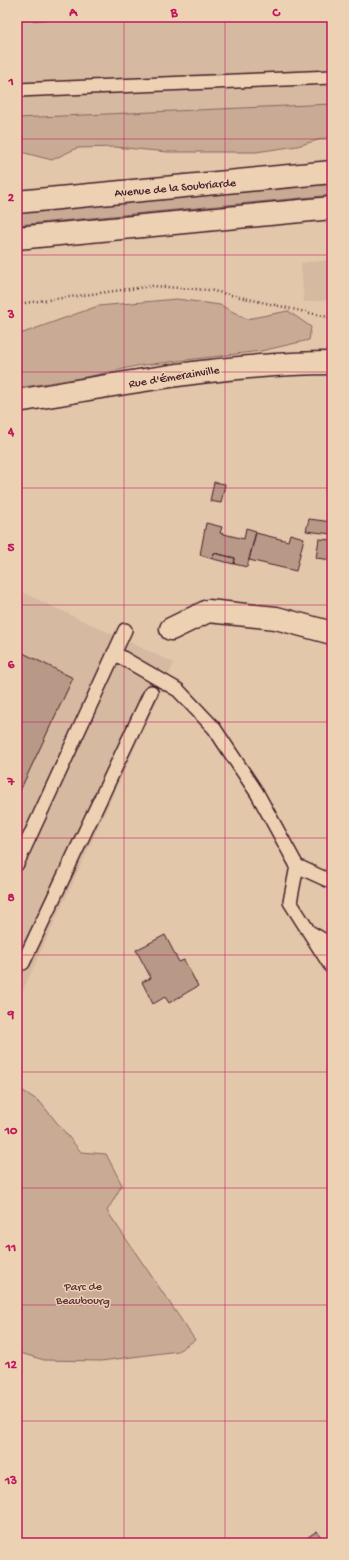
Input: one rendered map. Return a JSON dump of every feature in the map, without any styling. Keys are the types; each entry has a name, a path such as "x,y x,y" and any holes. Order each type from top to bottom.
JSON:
{"street":[{"name":"Avenue de la Soubriarde","path":"17,202 332,172"},
{"path":"17,238 332,208"},
{"name":"Rue d'Émerainville","path":"17,401 212,370 262,365 332,363"},
{"path":"170,629 208,611 276,618 332,633"}],"lane":[{"path":"17,90 332,77"},
{"path":"17,864 125,630"},
{"path":"114,654 178,690 214,728 257,793 297,866 332,882"},
{"path":"17,960 23,962 151,692"},
{"path":"297,866 290,902 332,968"},
{"path":"310,932 332,945"}],"path":[{"path":"17,304 152,286 209,290 332,318"}],"shaded area":[{"path":"17,17 332,17 332,104 17,118"},
{"path":"332,260 332,300 304,302 301,263"},
{"path":"17,590 174,663 17,1003"}],"green space":[{"path":"332,104 332,136 297,146 256,152 168,152 115,147 77,148 52,160 17,151 17,118"},
{"path":"332,184 332,195 17,225 17,213"},
{"path":"177,299 220,305 247,319 288,311 311,327 309,340 261,351 136,366 87,377 17,388 17,334 98,306"},
{"name":"Parc de Beaubourg","path":"17,1087 40,1102 81,1152 106,1154 122,1185 107,1211 195,1340 178,1351 101,1361 44,1360 17,1352"}],"building":[{"path":"17,17 95,17 17,21"},
{"path":"214,482 225,484 221,503 210,501"},
{"path":"309,519 332,522 332,534 306,531"},
{"path":"206,523 222,527 220,533 244,539 246,528 256,531 247,567 234,564 235,558 214,553 213,559 200,555"},
{"path":"256,533 288,541 290,534 304,538 296,571 249,560"},
{"path":"319,539 332,540 332,560 316,558"},
{"path":"214,553 235,558 234,564 213,559"},
{"path":"17,650 73,678 17,797"},
{"path":"165,935 179,962 184,960 198,986 169,1003 165,997 153,1004 142,982 151,978 136,950"},
{"path":"317,1531 325,1543 299,1543"}]}
